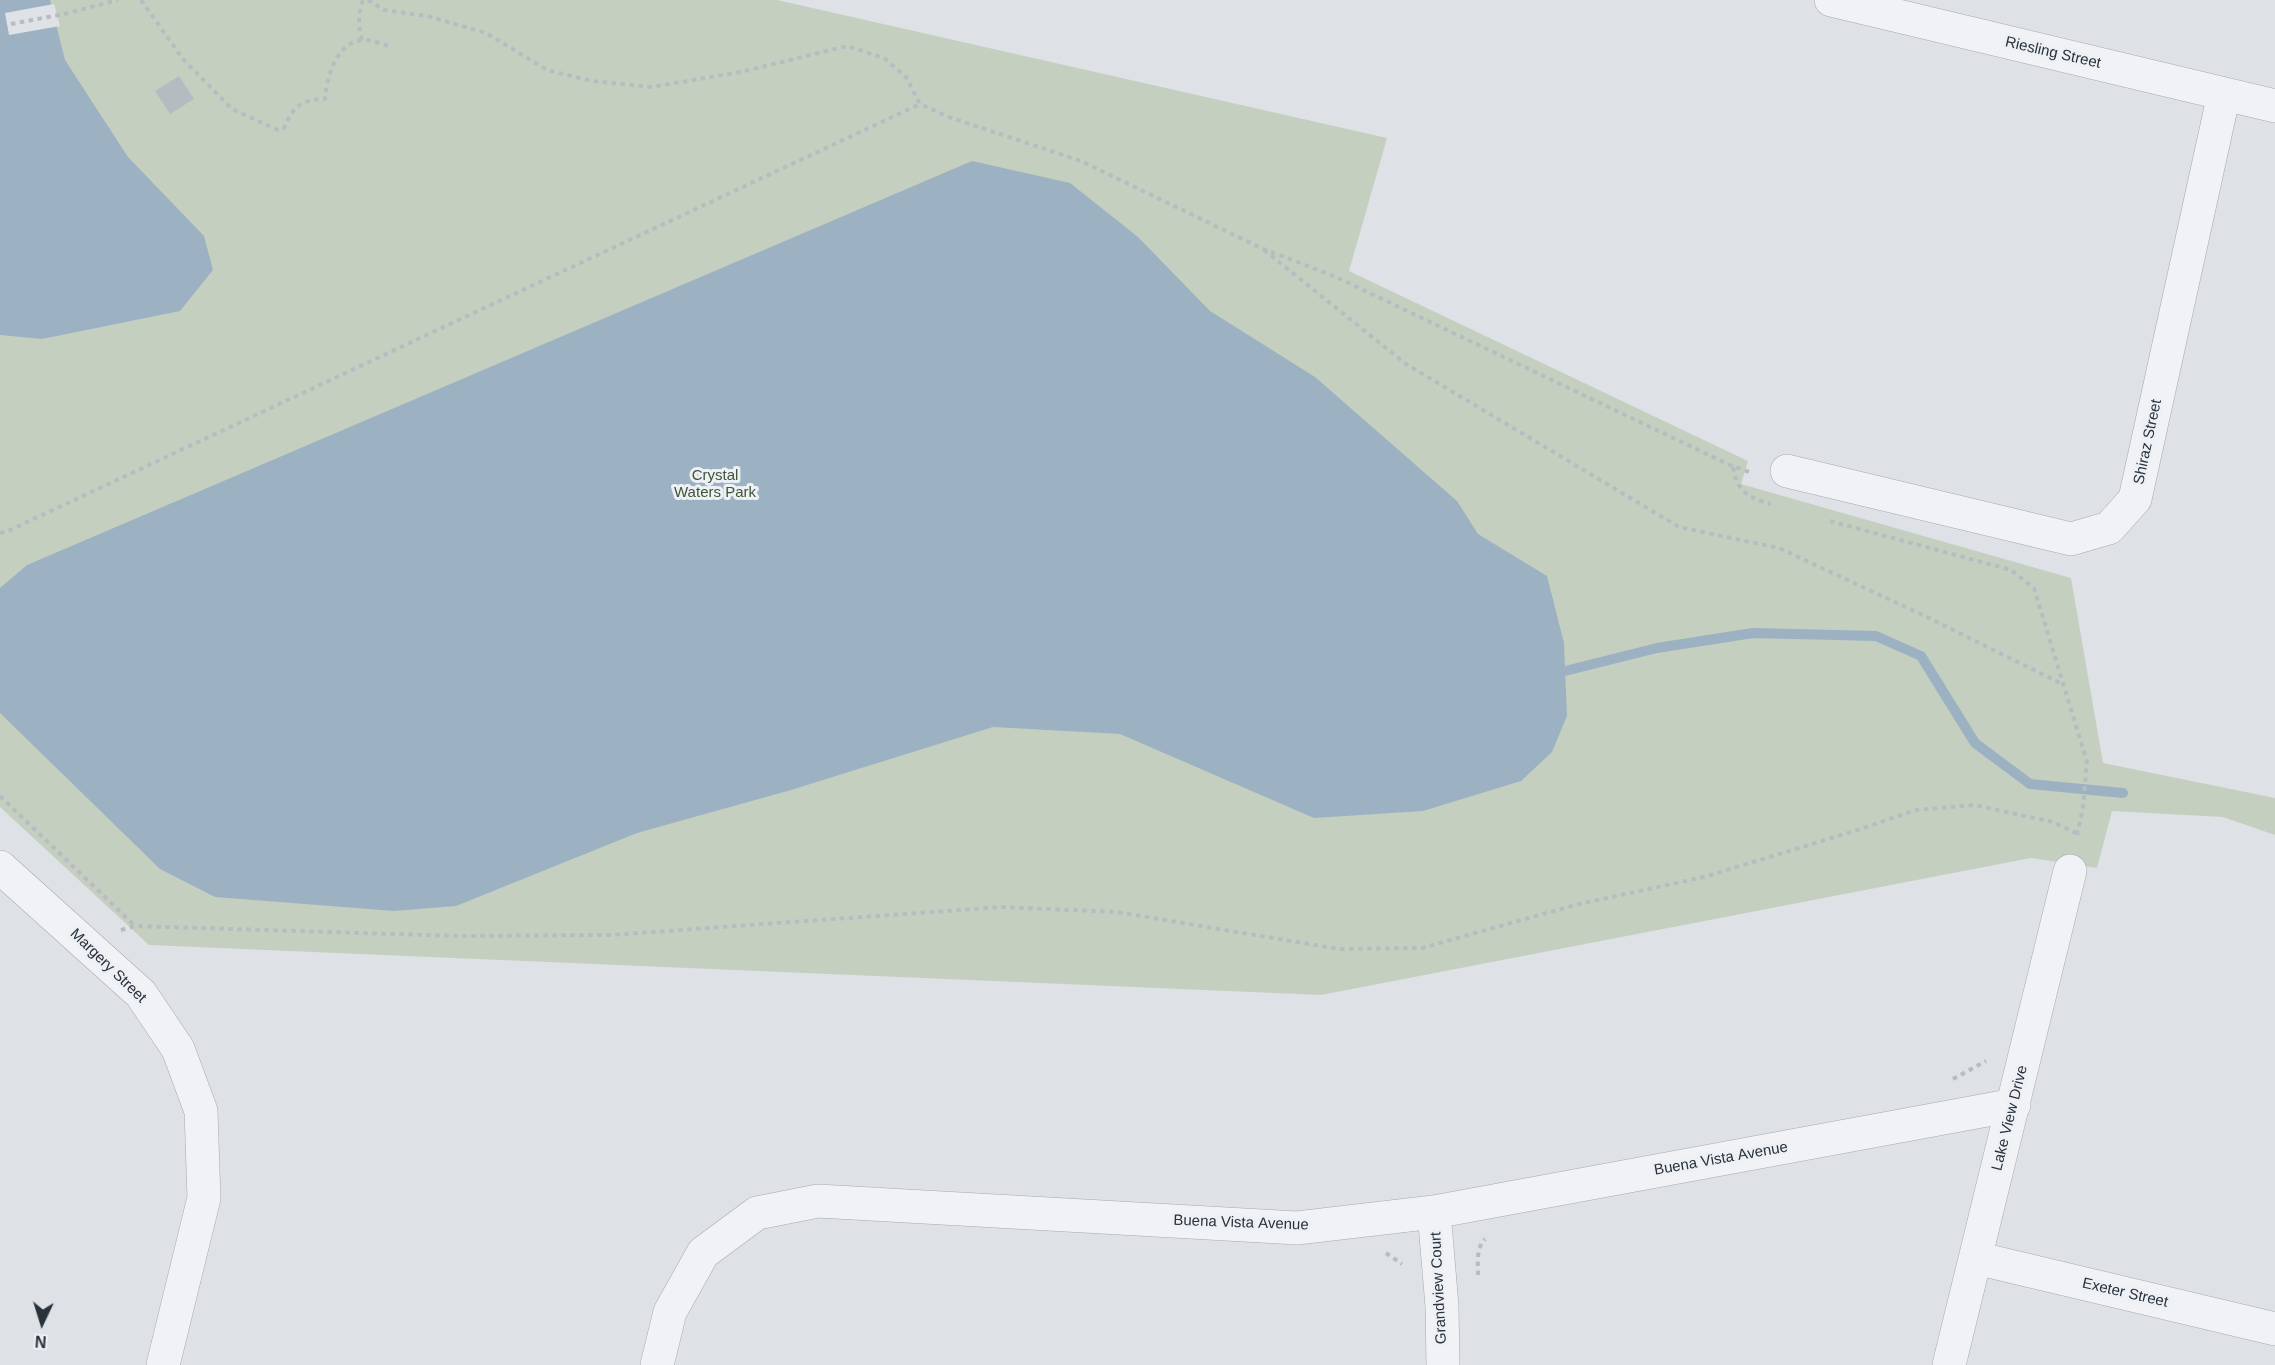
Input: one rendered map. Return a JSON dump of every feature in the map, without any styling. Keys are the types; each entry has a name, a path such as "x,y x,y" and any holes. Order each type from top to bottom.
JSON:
{"street":[{"name":"Riesling Street","path":"1831,0 2275,106"},
{"name":"Shiraz Street","path":"1787,471 2071,539 2109,528 2135,498 2224,94"},
{"name":"Margery Street","path":"0,867 141,994 178,1049 201,1112 204,1198 163,1365"},
{"name":"Lake View Drive","path":"1949,1365 2070,871"},
{"name":"Buena Vista Avenue","path":"657,1365 670,1312 703,1253 757,1213 819,1201 1297,1228 1434,1212 2014,1105"},
{"name":"Grandview Court","path":"1434,1212 1442,1306 1443,1365"},
{"name":"Exeter Street","path":"1976,1258 2275,1329"}],"path":[{"path":"11,24 64,14 118,0"},
{"path":"141,0 183,59 232,109 278,130 284,128 290,113 301,103 325,99 330,70 339,55 350,45 362,40 390,46"},
{"path":"362,40 359,12 363,0"},
{"path":"368,0 384,10 428,16 486,33 547,70 592,81 651,87 741,72 847,46 884,58 906,77 920,104 950,117 1081,161 1262,248 1336,277 1732,466 1736,482 1743,492 1771,504"},
{"path":"0,533 920,104"},
{"path":"1262,248 1406,364 1679,527 1779,548 1927,617 2064,685"},
{"path":"1828,520 2011,570 2034,588 2087,762 2083,807"},
{"path":"0,796 135,926"},
{"path":"83,941 135,926 458,936 610,935 1002,907 1117,912 1339,949 1422,948 1575,905 1704,877 1915,810 1974,805 2053,822 2078,834"},
{"path":"1377,1252 1386,1253 1402,1264 1408,1258 1472,1237 1481,1243"}],"green space":[{"name":"Crystal Waters Park","path":"0,0 777,0 1387,138 1349,271 1748,461 1741,484 2071,578 2103,763 2275,798 2275,835 2223,817 2112,811 2097,868 2031,858 1321,995 149,945 0,807"}],"water":[{"path":"0,0 50,0 65,60 128,157 204,236 213,270 180,311 42,339 0,335"},
{"path":"972,161 1070,183 1138,237 1210,311 1315,377 1457,501 1478,534 1547,576 1564,643 1567,716 1552,752 1521,781 1423,811 1314,818 1120,734 993,727 791,790 637,833 456,906 394,911 215,897 160,869 0,713 0,588 27,565"}],"pier":[{"path":"54,4 60,26 9,35 5,13"}],"building":[{"path":"179,76 194,99 170,114 155,91"}],"waterway":[{"path":"1565,671 1657,648 1753,633 1876,636 1921,656 1975,743 2030,784 2123,793"}]}
